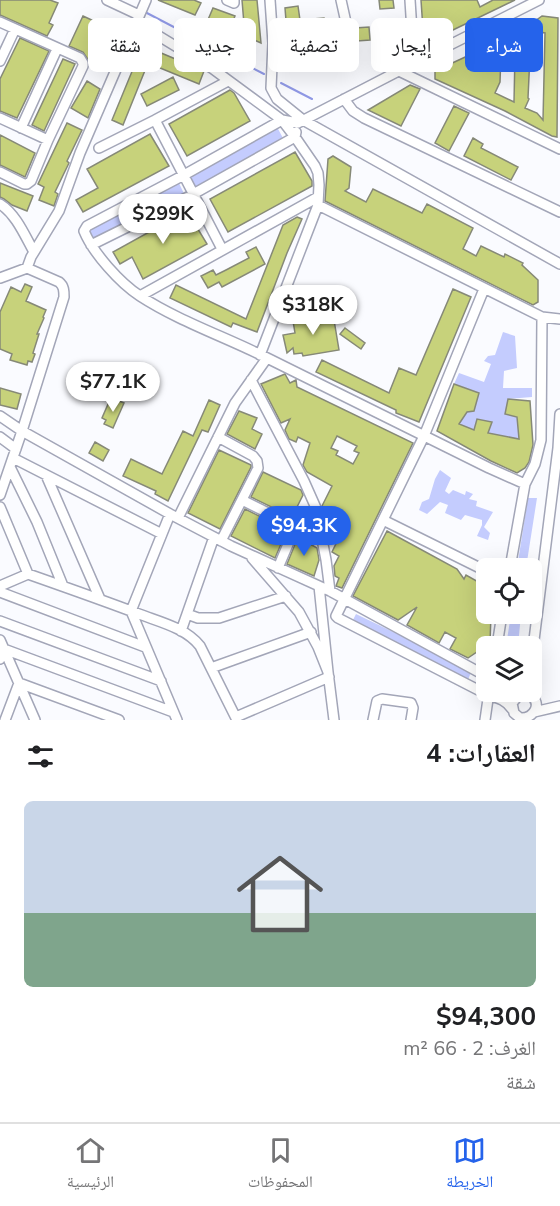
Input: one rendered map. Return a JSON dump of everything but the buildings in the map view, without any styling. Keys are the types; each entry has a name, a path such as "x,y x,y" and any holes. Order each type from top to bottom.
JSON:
{"street":[{"path":"107,0 139,15"},
{"path":"1,280 27,268 59,211 80,153 145,2 133,0"},
{"path":"227,0 234,3 234,0"},
{"path":"270,0 271,18"},
{"path":"341,0 345,18"},
{"path":"410,0 411,18"},
{"path":"453,43 539,0"},
{"path":"0,22 80,58 83,63 29,183 24,184 0,172"},
{"path":"0,61 15,29"},
{"path":"162,38 213,69 282,120 318,173 318,201 264,357 235,403 162,534 131,611 175,716"},
{"path":"21,128 57,49"},
{"path":"271,72 272,91 300,122 560,264"},
{"path":"397,72 300,122 282,120 87,226 84,231 107,266 140,296 195,325 525,484"},
{"path":"401,72 560,149"},
{"path":"99,148 228,81"},
{"path":"344,99 353,111 364,118 560,212"},
{"path":"0,118 48,140"},
{"path":"154,120 222,249"},
{"path":"91,244 194,194 295,137 300,122"},
{"path":"140,296 222,249 318,201"},
{"path":"318,201 484,289 542,317 560,319"},
{"path":"0,204 12,216 34,252"},
{"path":"0,495 64,297 63,286 59,282 27,268"},
{"path":"476,687 338,618 336,614 424,436 484,289"},
{"path":"512,558 525,484 535,464 541,440 542,317"},
{"path":"251,380 316,508 330,591"},
{"path":"540,558 558,448 560,414"},
{"path":"0,416 22,431 217,539 330,591 476,671"},
{"path":"0,437 13,458 63,586"},
{"path":"181,631 217,539 242,500 258,468 257,461 252,456 218,437"},
{"path":"13,458 162,534"},
{"path":"46,475 100,599"},
{"path":"242,500 292,525 294,530 278,568"},
{"path":"0,507 28,574"},
{"path":"383,520 476,566"},
{"path":"249,554 299,612 318,647 328,675"},
{"path":"0,586 28,574 181,631 198,644 236,718 328,675"},
{"path":"320,586 334,720"},
{"path":"0,592 145,647"},
{"path":"187,614 198,618 219,618 286,596"},
{"path":"0,621 161,681"},
{"path":"211,668 311,632"},
{"path":"2,644 175,716"},
{"path":"0,659 2,644"},
{"path":"2,644 33,718 46,720"},
{"path":"5,720 19,683"},
{"path":"19,683 119,720"},
{"path":"373,720 376,703 382,699 411,703 413,708 411,720"},
{"path":"485,720 488,702"},
{"path":"506,702 515,715 520,718 531,712 559,706"}],"shaded area":[{"path":"277,127 284,140 197,192 188,174"},
{"path":"178,181 186,198 92,242 86,230"},
{"path":"503,332 515,336 517,368 504,371 503,388 532,388 532,397 508,399 505,414 517,417 519,439 488,433 492,422 477,420 474,430 459,424 467,412 474,411 478,393 454,384 459,373 484,382 491,364 484,361 488,356 495,355"},
{"path":"440,470 451,478 445,491 449,494 453,490 465,495 466,491 473,494 469,499 477,501 476,506 493,512 484,527 490,533 488,540 477,536 482,520 465,515 461,520 445,513 448,505 440,502 427,514 419,510 422,502 429,499"},
{"path":"528,498 537,498 528,558 519,558"},
{"path":"356,614 472,670 467,682 352,622"},
{"path":"509,624 520,624 519,636 508,636"}],"waterway":[{"path":"145,12 264,74"},
{"path":"281,83 312,99"}]}
